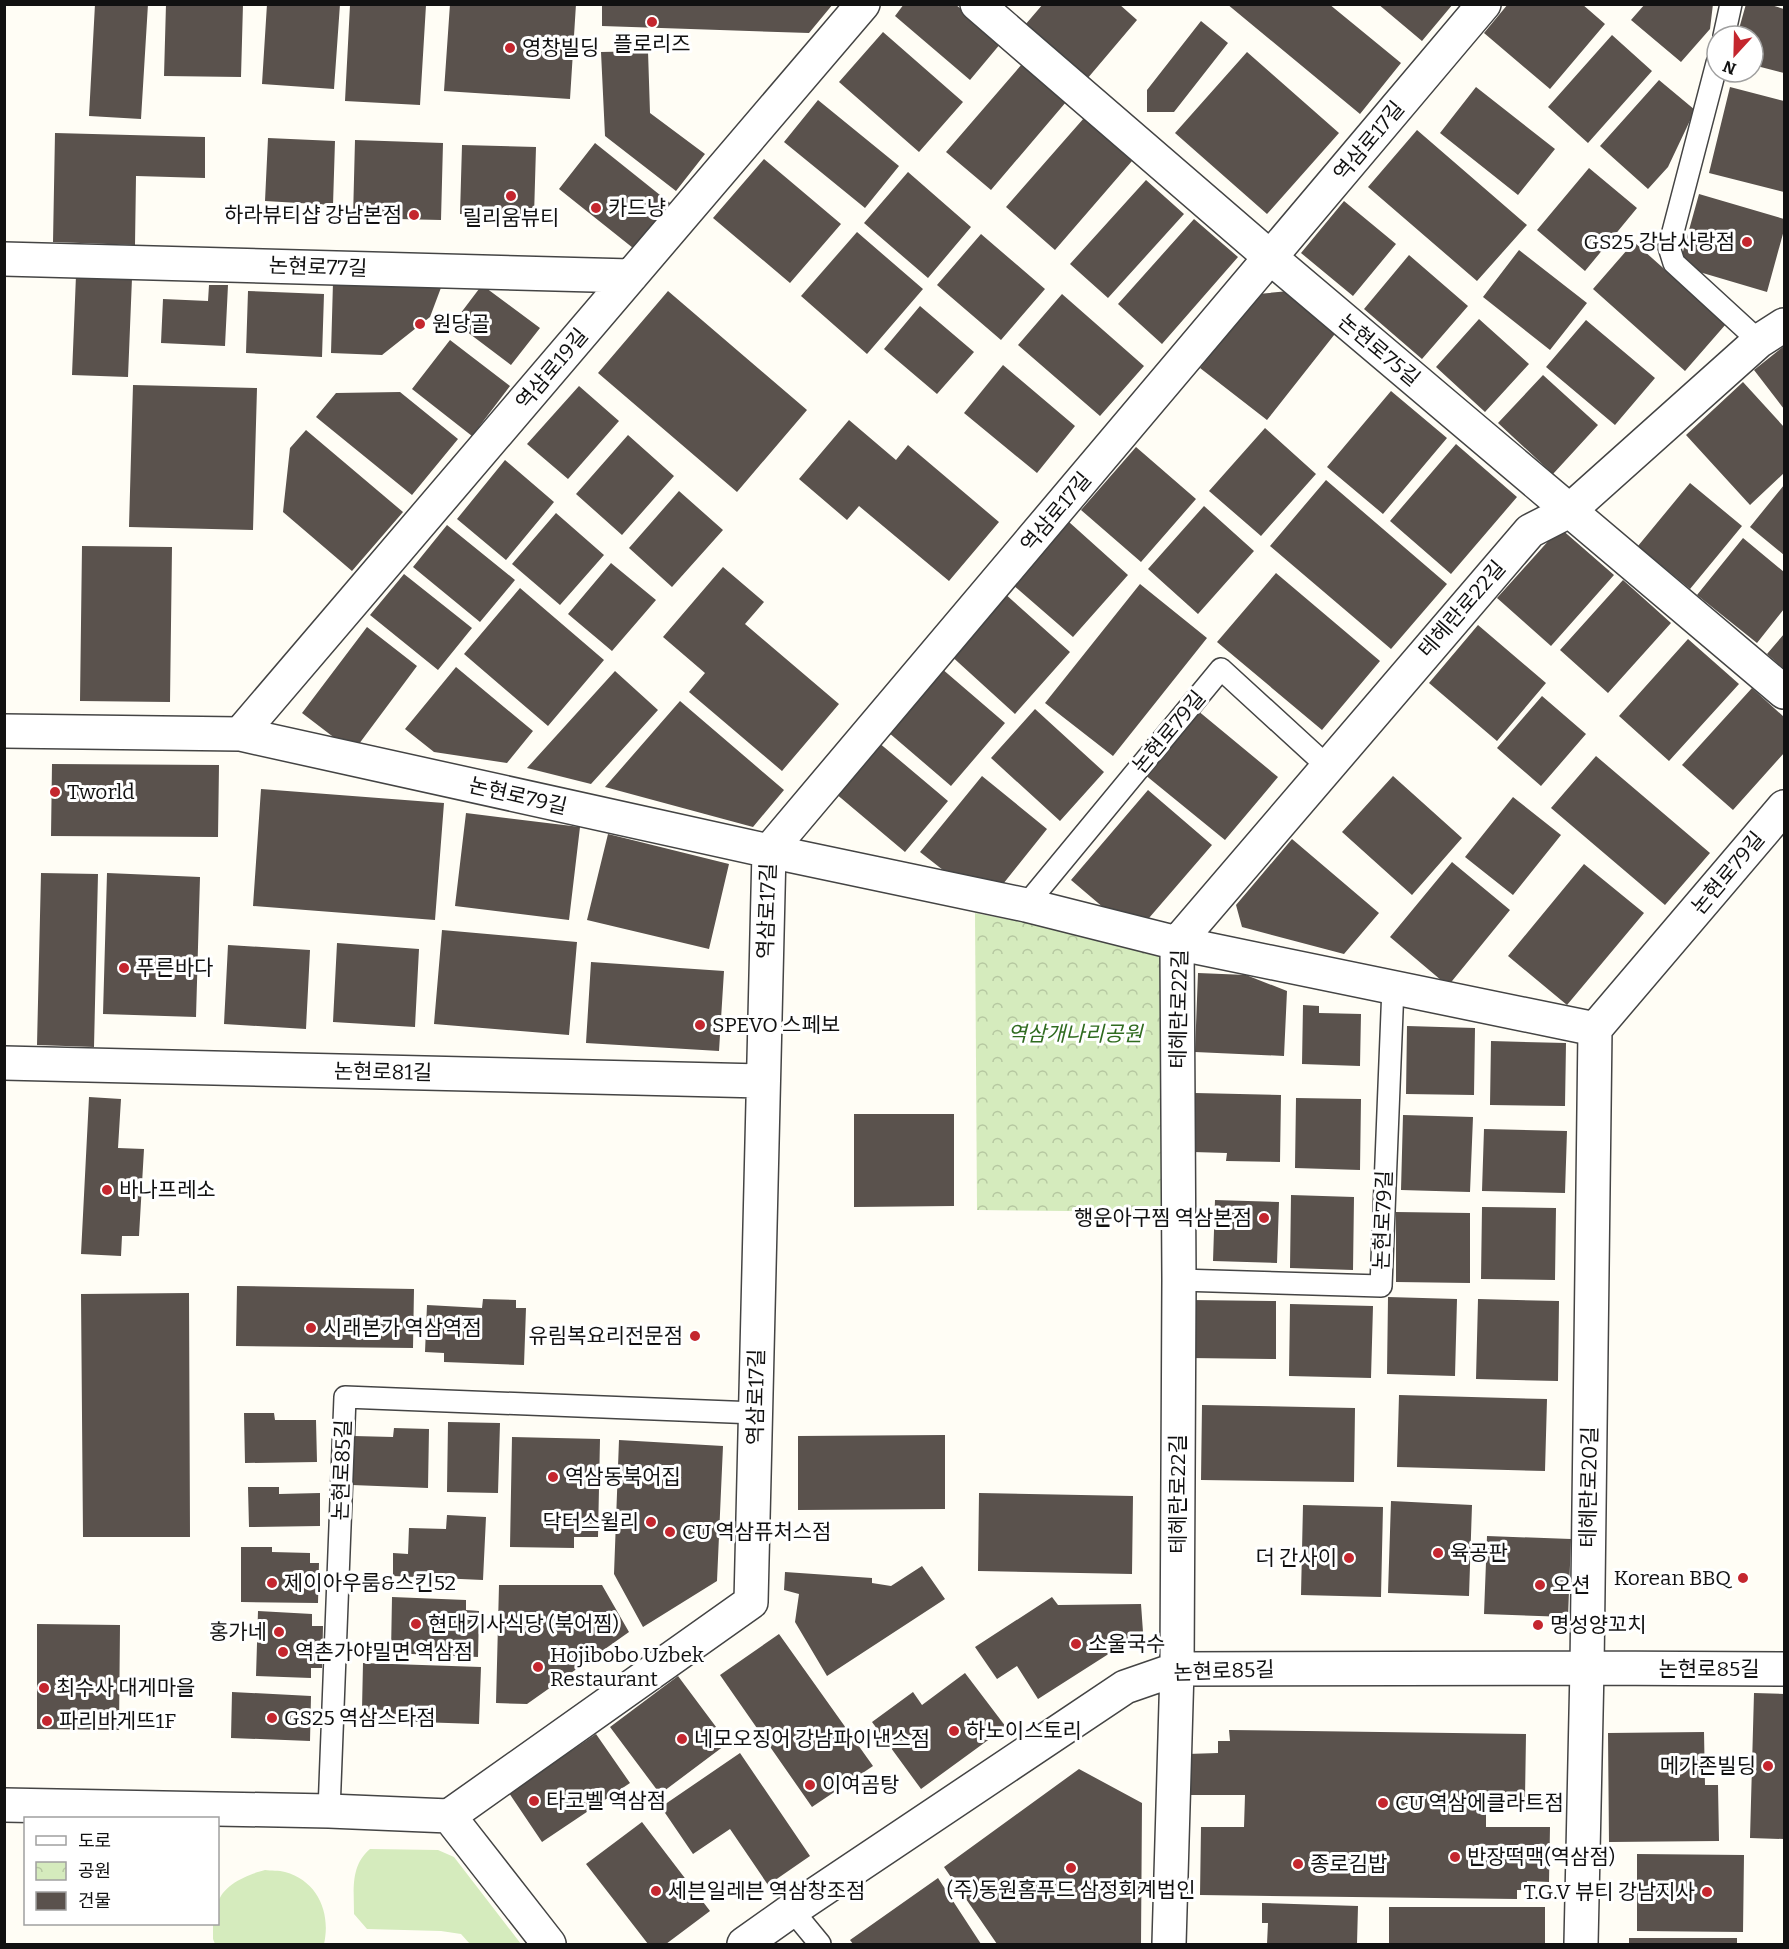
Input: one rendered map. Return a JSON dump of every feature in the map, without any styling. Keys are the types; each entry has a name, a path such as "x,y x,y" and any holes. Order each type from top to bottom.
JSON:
{"street":[{"name":"역삼로19길","path":"240,734 863,4"},
{"name":"논현로75길","path":"977,4 1271,258 1785,692"},
{"name":"역삼로17길","path":"449,1816 751,1602 769,851 1484,4"},
{"name":"논현로77길","path":"4,259 631,276"},
{"name":"테헤란로22길","path":"1168,1944 1177,1669 1179,1280 1177,943 1530,531 1569,510 1778,328"},
{"name":"논현로79길","path":"4,731 240,734 769,851 1026,905 1177,943 1595,1029 1785,807"},
{"name":"테헤란로20길","path":"1581,1944 1595,1029"},
{"name":"논현로81길","path":"4,1063 762,1081"},
{"name":"논현로85길","path":"744,1944 1125,1687 1177,1669 1785,1669"},
{"path":"4,1805 329,1811 449,1816 549,1944"}],"lane":[{"path":"1727,24 1731,4"},
{"path":"1712,84 1669,248 1674,263 1778,328"},
{"name":"논현로79길","path":"1026,905 1221,669 1328,766"},
{"name":"논현로79길","path":"1179,1280 1381,1286 1393,987"},
{"name":"논현로85길","path":"329,1811 345,1397 756,1413"},
{"path":"792,1910 820,1944"}],"green space":[{"name":"역삼개나리공원","path":"975,913 1176,951 1170,1212 977,1210"},
{"path":"370,1849 438,1850 454,1857 521,1944 470,1944 461,1934 441,1931 367,1929 354,1914 354,1879 359,1863"},
{"path":"265,1870 283,1871 306,1883 320,1900 323,1910 326,1921 324,1944 215,1944 213,1925 219,1925 220,1897 230,1886 251,1874"}],"building":[{"path":"95,4 148,4 141,119 89,116"},
{"path":"166,4 243,4 241,77 164,76"},
{"path":"267,4 340,4 334,89 262,84"},
{"name":"영창빌딩","path":"450,4 576,4 570,99 444,91"},
{"path":"602,4 833,4 809,33 602,26"},
{"path":"904,4 955,4 1001,43 970,80 895,16"},
{"path":"1043,4 1119,4 1137,20 1087,79 1025,25"},
{"path":"1227,4 1329,4 1401,63 1360,114"},
{"path":"1378,4 1453,4 1422,41"},
{"path":"1508,4 1582,4 1605,24 1550,89 1484,33"},
{"path":"1645,4 1713,4 1711,24 1705,24 1705,35 1681,62 1631,20"},
{"path":"1746,4 1768,4 1784,9 1784,73 1765,68 1765,24 1740,24"},
{"path":"350,5 426,5 420,105 345,101"},
{"path":"1201,21 1228,43 1174,112 1147,112 1147,90"},
{"path":"883,32 963,102 919,152 839,82"},
{"path":"1612,35 1652,71 1588,143 1548,107"},
{"path":"648,51 650,113 705,154 676,191 605,136 601,52"},
{"path":"1247,52 1339,133 1267,214 1175,133"},
{"path":"1022,64 1066,102 991,190 946,152"},
{"path":"1659,80 1695,110 1668,167 1648,189 1600,146"},
{"path":"1476,87 1555,149 1518,195 1440,133"},
{"path":"1730,87 1784,101 1784,192 1709,173"},
{"path":"818,100 899,166 865,208 784,142"},
{"path":"1084,118 1132,161 1055,250 1006,207"},
{"path":"1417,130 1527,225 1477,281 1368,187"},
{"path":"55,133 205,137 205,178 136,176 135,245 53,242"},
{"path":"268,138 335,141 333,205 265,201"},
{"path":"355,140 443,143 441,220 353,218"},
{"path":"595,143 670,203 633,248 559,189"},
{"path":"462,145 536,147 534,216 460,214"},
{"path":"764,159 841,224 790,283 713,218"},
{"path":"1589,168 1637,208 1585,271 1537,230"},
{"path":"908,172 971,227 928,278 864,223"},
{"path":"1146,180 1184,214 1108,298 1070,264"},
{"path":"1699,194 1784,219 1784,230 1767,292 1679,266"},
{"path":"1344,201 1396,244 1353,296 1301,253"},
{"path":"1194,219 1238,257 1162,344 1118,304"},
{"path":"857,232 923,289 867,354 801,296"},
{"path":"981,234 1045,289 1001,340 937,285"},
{"path":"1634,242 1726,324 1685,371 1593,289"},
{"path":"1519,250 1587,303 1550,350 1483,297"},
{"path":"1409,255 1468,306 1422,359 1364,309"},
{"path":"76,275 132,278 128,377 72,375"},
{"path":"333,282 442,285 430,317 382,355 331,353"},
{"path":"209,285 228,285 225,346 161,343 163,299 208,301"},
{"path":"482,285 540,328 511,365 454,322"},
{"path":"248,291 324,294 322,357 246,353"},
{"path":"668,291 807,410 737,492 598,373"},
{"path":"1289,291 1338,330 1267,420 1200,368 1258,294"},
{"path":"1062,294 1144,366 1100,416 1018,345"},
{"path":"920,306 974,352 937,394 884,349"},
{"path":"1479,319 1529,364 1485,412 1436,367"},
{"path":"1586,320 1655,378 1615,425 1546,367"},
{"path":"450,340 510,386 472,436 412,389"},
{"path":"1784,346 1784,409 1754,370"},
{"path":"1003,365 1075,426 1037,473 964,413"},
{"path":"1543,375 1598,425 1553,474 1498,423"},
{"path":"1743,382 1784,427 1784,473 1750,505 1686,435"},
{"path":"133,385 257,388 253,530 129,527"},
{"path":"579,386 619,421 568,479 527,444"},
{"path":"1391,391 1447,438 1383,514 1327,467"},
{"path":"400,392 458,439 412,495 316,417 336,393"},
{"path":"849,420 896,460 908,445 999,522 949,581 859,506 847,520 799,479"},
{"path":"1265,428 1316,474 1261,536 1209,491"},
{"path":"306,430 403,512 352,571 283,512 290,448"},
{"path":"628,435 674,476 622,535 576,494"},
{"path":"1456,444 1517,497 1451,574 1390,521"},
{"path":"1136,447 1196,499 1141,562 1081,510"},
{"path":"505,460 554,502 506,560 457,519"},
{"path":"1326,480 1447,584 1391,649 1270,546"},
{"path":"1690,483 1742,526 1690,589 1638,546"},
{"path":"1784,485 1784,555 1750,527"},
{"path":"679,491 723,530 672,587 629,548"},
{"path":"1204,506 1254,551 1198,614 1148,569"},
{"path":"556,513 604,555 560,605 512,564"},
{"path":"1069,522 1128,575 1073,637 1013,585"},
{"path":"447,525 515,580 480,622 413,567"},
{"path":"1560,528 1614,575 1551,646 1497,598"},
{"path":"1743,538 1784,572 1784,609 1757,643 1697,595"},
{"path":"82,546 172,547 170,702 80,701"},
{"path":"611,563 656,600 612,651 568,614"},
{"path":"723,567 764,602 745,624 839,704 782,771 689,692 705,673 663,637"},
{"path":"1276,573 1380,661 1322,730 1217,642"},
{"path":"404,574 472,628 438,670 370,615"},
{"path":"1623,580 1671,623 1608,693 1560,650"},
{"path":"1140,584 1207,638 1113,756 1045,703"},
{"path":"520,588 604,660 548,726 464,654"},
{"path":"1003,592 1070,652 1015,714 948,653"},
{"path":"1478,625 1546,683 1497,741 1429,683"},
{"path":"367,627 417,666 353,752 302,713"},
{"path":"1784,634 1784,669 1767,654"},
{"path":"1688,639 1739,684 1669,761 1619,716"},
{"path":"456,667 533,731 507,763 434,752 405,729"},
{"path":"941,668 1005,723 951,786 888,732"},
{"path":"615,671 658,710 591,784 527,768"},
{"path":"1752,688 1784,717 1784,753 1733,810 1682,765"},
{"path":"1542,696 1586,734 1541,786 1497,748"},
{"path":"680,701 784,790 753,827 605,787"},
{"path":"1035,709 1104,772 1060,821 991,758"},
{"path":"1197,710 1278,777 1225,840 1144,774"},
{"path":"878,742 948,801 905,852 835,793"},
{"path":"1596,756 1710,853 1665,905 1551,808"},
{"path":"52,764 219,765 218,837 51,836"},
{"path":"982,776 1047,829 1003,884 957,881 920,852"},
{"path":"1393,776 1462,838 1412,895 1342,832"},
{"path":"261,789 444,803 435,920 253,906"},
{"path":"1148,790 1212,845 1149,918 1111,914 1071,880"},
{"path":"1513,797 1561,835 1513,895 1465,857"},
{"path":"466,813 580,827 569,920 455,906"},
{"path":"608,834 729,864 709,949 587,920"},
{"path":"1292,839 1379,913 1344,954 1242,927 1236,905"},
{"path":"1452,862 1510,910 1448,986 1390,937"},
{"path":"1584,864 1644,913 1567,1005 1508,956"},
{"path":"41,873 98,874 94,1047 37,1045"},
{"path":"107,873 200,877 196,1017 103,1014"},
{"path":"442,930 577,942 569,1035 434,1024"},
{"path":"337,943 419,949 415,1027 333,1022"},
{"path":"228,945 310,950 306,1029 224,1024"},
{"path":"591,962 724,971 719,1051 586,1043"},
{"path":"1198,973 1246,975 1287,991 1284,1056 1195,1052"},
{"path":"1303,1005 1319,1006 1319,1013 1361,1014 1360,1066 1302,1064"},
{"path":"1407,1026 1475,1028 1474,1095 1406,1094"},
{"path":"1491,1041 1566,1043 1565,1106 1490,1105"},
{"path":"1195,1093 1281,1095 1280,1162 1226,1161 1227,1153 1193,1152"},
{"path":"89,1097 121,1099 118,1148 144,1149 139,1236 122,1236 121,1256 81,1254"},
{"path":"1296,1098 1361,1099 1360,1170 1295,1168"},
{"path":"854,1114 954,1114 954,1206 854,1207"},
{"path":"1403,1115 1473,1117 1470,1192 1401,1190"},
{"path":"1484,1129 1567,1131 1565,1193 1482,1191"},
{"path":"1291,1195 1354,1197 1353,1270 1290,1268"},
{"path":"1215,1200 1279,1202 1277,1263 1213,1261"},
{"path":"1482,1207 1556,1208 1555,1280 1481,1279"},
{"path":"1396,1212 1470,1213 1470,1283 1396,1282"},
{"path":"237,1286 414,1289 413,1348 236,1346"},
{"path":"189,1293 190,1537 83,1537 81,1294"},
{"path":"1388,1297 1457,1299 1455,1376 1387,1374"},
{"path":"483,1299 516,1300 516,1308 526,1308 524,1365 444,1362 444,1353 425,1352 427,1305 482,1308"},
{"path":"1478,1299 1559,1301 1558,1381 1476,1379"},
{"path":"1190,1300 1276,1301 1276,1359 1189,1358"},
{"path":"1290,1304 1373,1306 1371,1378 1289,1376"},
{"path":"1399,1395 1547,1399 1545,1471 1397,1467"},
{"path":"1202,1405 1355,1408 1354,1482 1201,1480"},
{"path":"244,1413 274,1413 275,1420 316,1420 317,1462 245,1463"},
{"path":"448,1422 500,1423 498,1493 447,1492"},
{"path":"394,1428 429,1429 428,1488 352,1485 354,1436 393,1437"},
{"path":"945,1435 945,1509 798,1510 798,1436"},
{"path":"512,1437 600,1439 598,1537 574,1537 574,1548 510,1547"},
{"path":"619,1440 723,1446 717,1581 643,1627 614,1574"},
{"path":"248,1487 279,1487 279,1494 320,1493 320,1526 249,1527"},
{"path":"979,1493 1133,1496 1132,1574 978,1571"},
{"path":"1391,1501 1472,1505 1469,1596 1388,1593"},
{"path":"1303,1505 1383,1507 1381,1597 1301,1595"},
{"path":"447,1515 486,1517 483,1580 393,1576 393,1553 408,1554 409,1528 446,1529"},
{"path":"1487,1536 1571,1539 1568,1617 1484,1614"},
{"path":"241,1547 272,1547 272,1552 310,1553 310,1563 319,1563 318,1603 241,1602"},
{"path":"922,1566 945,1599 827,1676 795,1622 799,1594 784,1590 785,1572 872,1578 872,1583 891,1586"},
{"name":"Hojibobo Uzbek Restaurant","path":"499,1585 602,1585 629,1632 527,1704 496,1703"},
{"path":"392,1597 466,1600 466,1610 479,1611 478,1657 391,1653"},
{"path":"1052,1597 1058,1605 1141,1604 1143,1632 1038,1699 1017,1666 997,1679 975,1647"},
{"path":"258,1611 312,1614 312,1626 323,1626 322,1668 311,1668 311,1678 256,1676"},
{"path":"37,1624 120,1625 119,1730 37,1729"},
{"path":"779,1634 873,1766 812,1807 720,1675"},
{"path":"363,1663 481,1667 479,1724 387,1721 387,1710 362,1709"},
{"path":"965,1673 1006,1727 921,1789 872,1722 913,1692 922,1705"},
{"path":"678,1676 728,1743 660,1794 610,1727"},
{"path":"232,1692 311,1696 310,1741 231,1738"},
{"name":"메가존빌딩","path":"1754,1693 1784,1694 1784,1839 1750,1838"},
{"path":"1229,1730 1526,1734 1525,1798 1486,1798 1486,1827 1550,1827 1549,1882 1527,1881 1527,1890 1517,1890 1517,1899 1200,1895 1201,1827 1244,1827 1245,1795 1186,1795 1187,1754 1218,1753 1218,1741 1230,1741"},
{"path":"1704,1732 1705,1785 1718,1785 1719,1841 1609,1842 1608,1733"},
{"path":"596,1734 630,1783 542,1842 509,1793"},
{"path":"740,1753 810,1856 768,1885 730,1829 693,1854 661,1807"},
{"path":"1079,1769 1142,1803 1141,1944 997,1944 944,1867"},
{"path":"642,1822 710,1911 666,1944 648,1944 586,1864"},
{"path":"1637,1854 1744,1855 1743,1932 1637,1931"},
{"path":"938,1878 981,1944 853,1944 850,1940"},
{"path":"1262,1903 1358,1906 1357,1944 1267,1944 1268,1923 1262,1923"},
{"path":"1389,1907 1545,1907 1545,1944 1389,1944"},
{"path":"1629,1938 1737,1938 1737,1944 1629,1944"}],"place":[{"name":"플로리즈","path":"652,22"},
{"name":"영창빌딩","path":"510,48"},
{"name":"릴리움뷰티","path":"511,196"},
{"name":"카드냥","path":"596,208"},
{"name":"하라뷰티샵 강남본점","path":"414,215"},
{"name":"GS25 강남사랑점","path":"1747,242"},
{"name":"원당골","path":"420,324"},
{"name":"Tworld","path":"55,792"},
{"name":"푸른바다","path":"124,968"},
{"name":"SPEVO 스페보","path":"700,1025"},
{"name":"바나프레소","path":"107,1190"},
{"name":"행운아구찜 역삼본점","path":"1264,1218"},
{"name":"시래본가 역삼역점","path":"311,1328"},
{"name":"유림복요리전문점","path":"695,1336"},
{"name":"역삼동북어집","path":"553,1477"},
{"name":"닥터스윌리","path":"651,1522"},
{"name":"CU 역삼퓨처스점","path":"670,1532"},
{"name":"육공판","path":"1438,1553"},
{"name":"더 간사이","path":"1349,1558"},
{"name":"Korean BBQ","path":"1743,1578"},
{"name":"제이아우룸&스킨52","path":"272,1583"},
{"name":"오션","path":"1540,1585"},
{"name":"현대기사식당 (북어찜)","path":"416,1624"},
{"name":"명성양꼬치","path":"1538,1625"},
{"name":"홍가네","path":"279,1632"},
{"name":"소울국수","path":"1076,1644"},
{"name":"역촌가야밀면 역삼점","path":"283,1652"},
{"name":"Hojibobo Uzbek Restaurant","path":"538,1667"},
{"name":"최수사 대게마을","path":"44,1688"},
{"name":"GS25 역삼스타점","path":"272,1718"},
{"name":"파리바게뜨1F","path":"47,1721"},
{"name":"하노이스토리","path":"954,1731"},
{"name":"네모오징어 강남파이낸스점","path":"682,1739"},
{"name":"메가존빌딩","path":"1768,1766"},
{"name":"이여곰탕","path":"810,1785"},
{"name":"타코벨 역삼점","path":"534,1801"},
{"name":"CU 역삼에클라트점","path":"1383,1803"},
{"name":"반장떡맥(역삼점)","path":"1455,1857"},
{"name":"종로김밥","path":"1298,1864"},
{"name":"(주)동원홈푸드 삼정회계법인","path":"1071,1868"},
{"name":"세븐일레븐 역삼창조점","path":"656,1891"},
{"name":"T.G.V 뷰티 강남지사","path":"1707,1892"}]}
